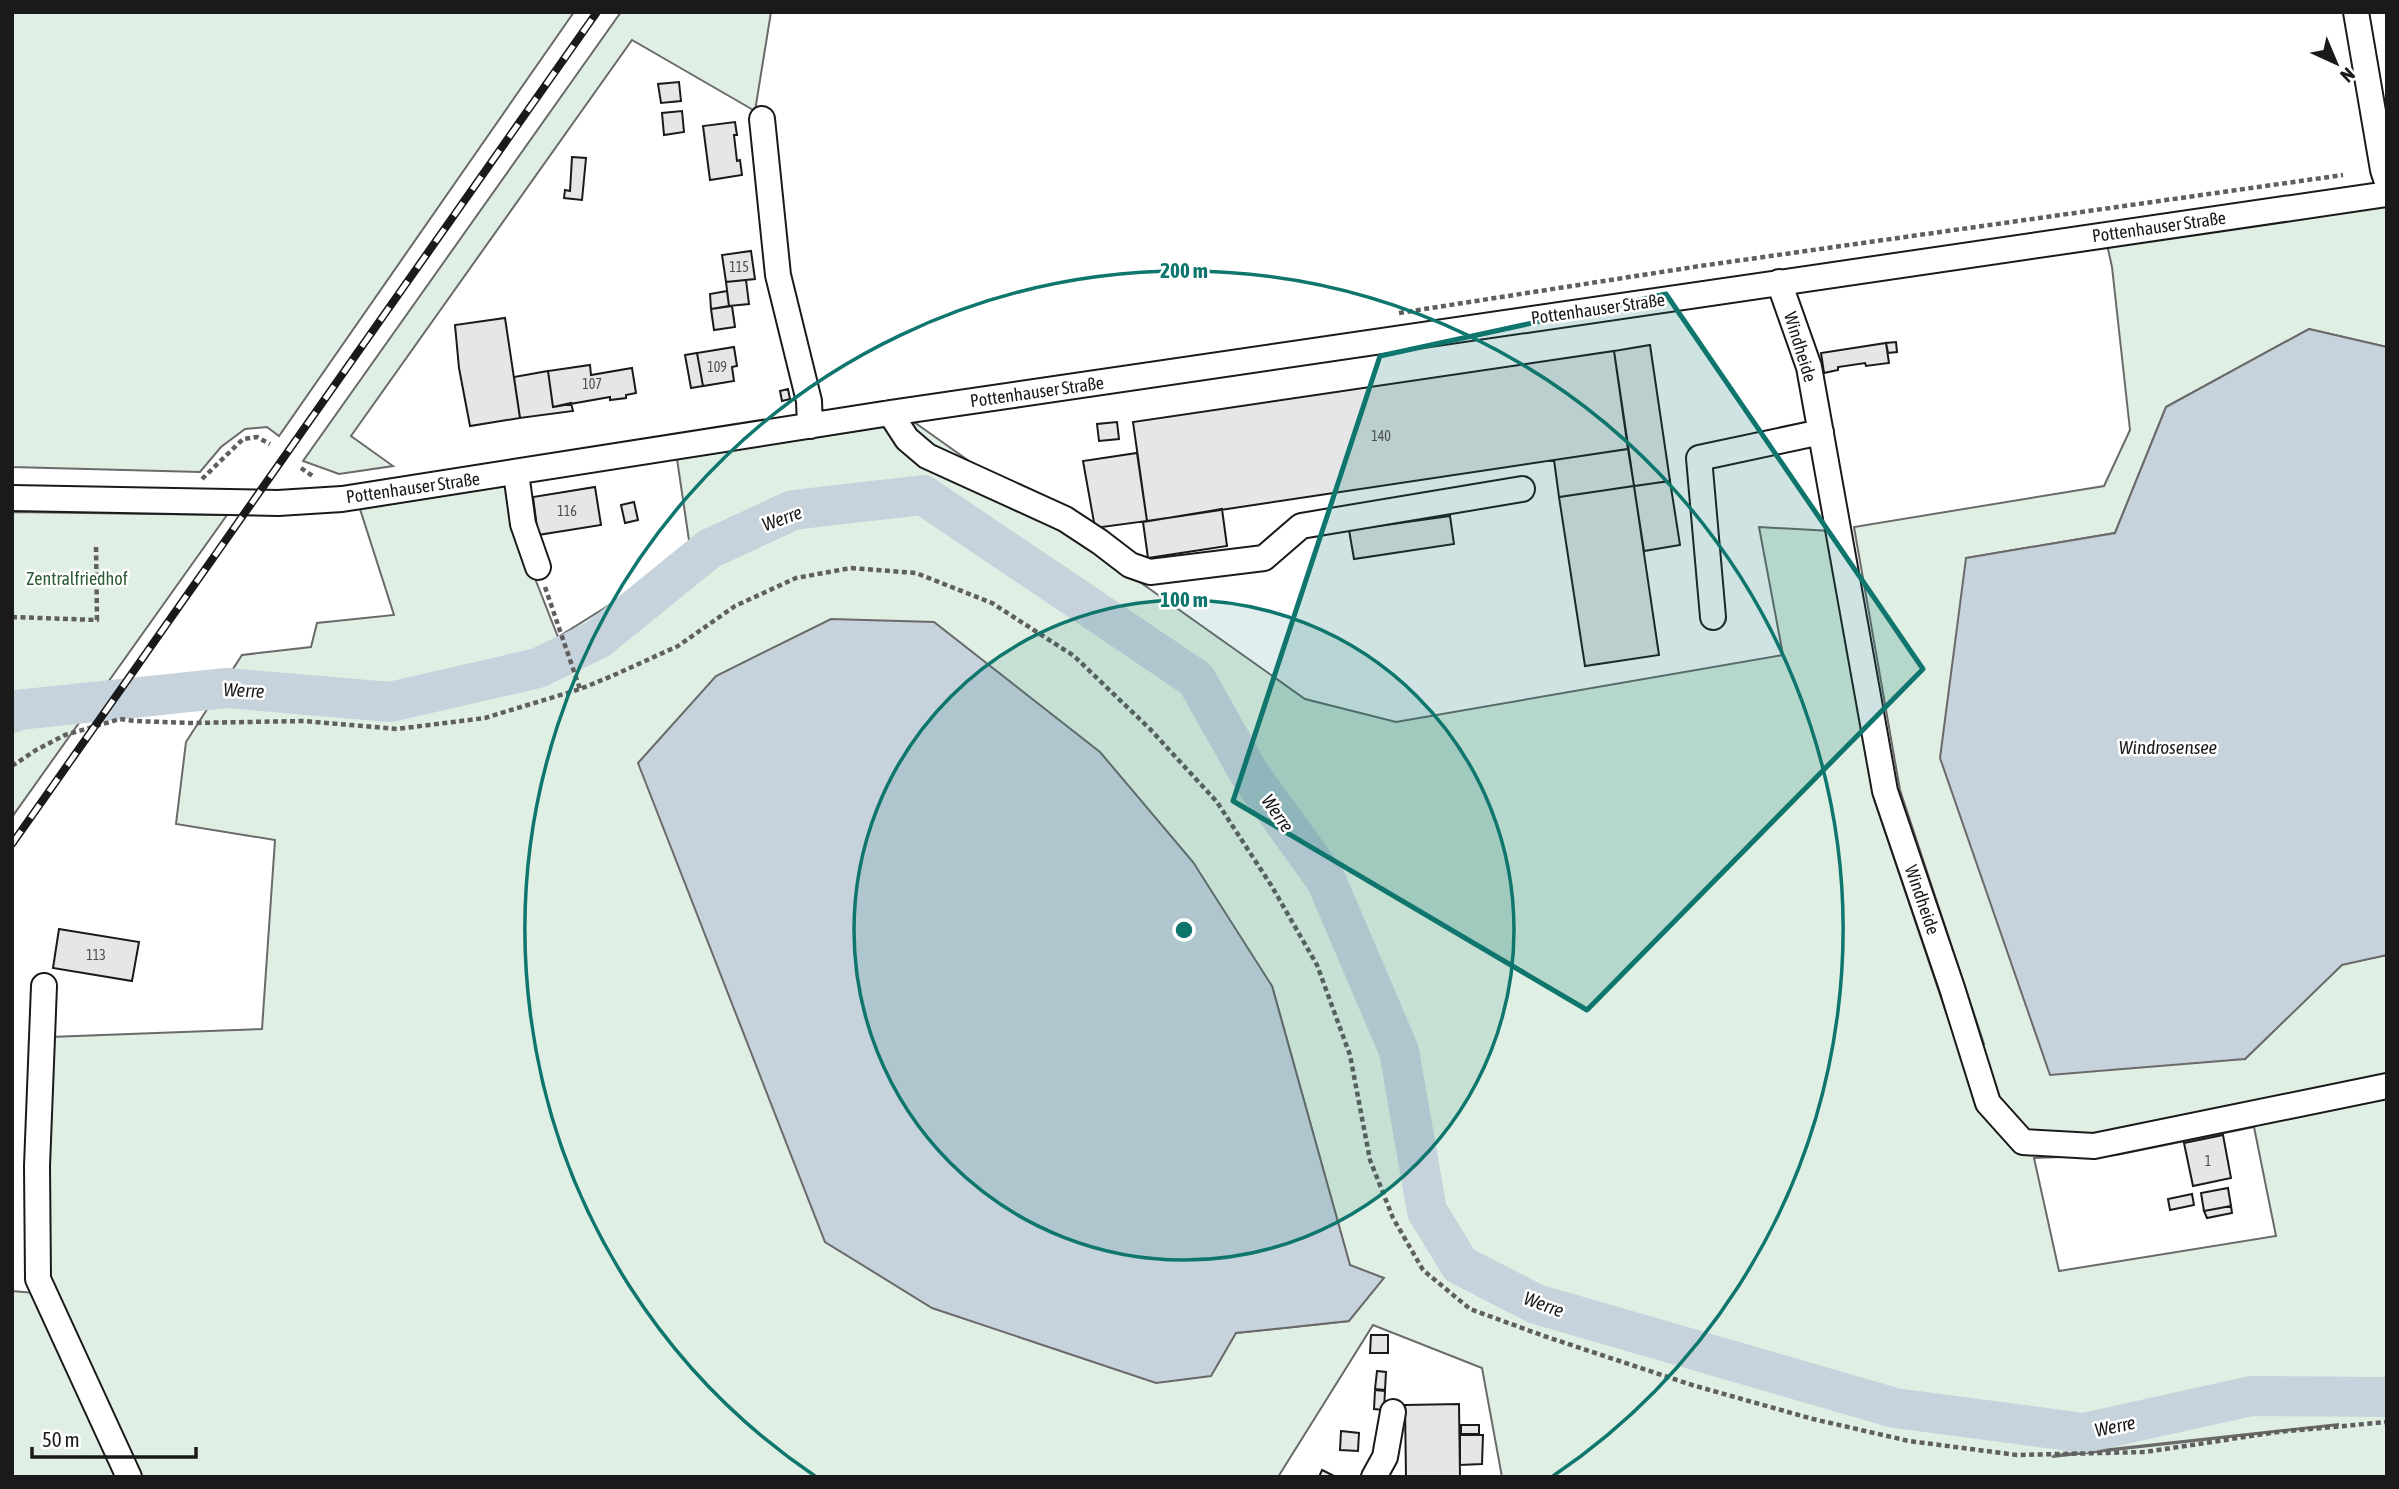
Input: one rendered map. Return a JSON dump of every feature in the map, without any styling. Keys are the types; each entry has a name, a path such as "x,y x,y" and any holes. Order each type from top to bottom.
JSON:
{"street":[{"path":"2356,12 2385,176"},
{"path":"762,119 778,275 809,401 810,426"},
{"name":"Pottenhauser Straße","path":"12,498 278,503 342,499 890,413 2387,194"},
{"name":"Windheide","path":"1779,282 1809,367 1885,791 1988,1103 2023,1142 2094,1146 2387,1086"},
{"path":"890,413 907,439 927,456 1065,519 1130,565 1150,572 1264,558 1301,526 1522,489"},
{"path":"1713,617 1699,458 1821,432"},
{"path":"516,473 523,524 538,567"},
{"path":"44,986 37,1166 38,1279 129,1477"},
{"path":"1374,1477 1385,1457 1393,1412"}],"path":[{"path":"1388,315 1714,264 2385,176"},
{"path":"189,479 202,479 243,439 257,437 270,444"},
{"path":"12,617 97,620 96,547"},
{"path":"538,567 580,689"},
{"path":"12,766 65,735 120,719 191,723 304,720 397,729 485,718 580,689 678,646 735,606 796,578 851,568 916,573 992,603 1074,656 1150,729 1217,802 1317,965 1350,1055 1370,1160 1393,1219 1423,1270 1470,1309 1692,1385 1813,1419 1909,1441 2017,1455 2146,1452 2278,1432 2387,1422"}],"highlighted area":[{"path":"1666,294 1923,669 1587,1010 1233,801 1380,356"}],"green space":[{"path":"12,12 574,12 279,436 267,427 245,429 221,447 200,472 12,467"},
{"path":"621,12 771,12 755,111 632,40 351,436 393,466 339,474 303,461"},
{"path":"2387,202 2387,347 2309,329 2166,407 2115,533 1966,558 2245,1059 2342,964 2387,955 2387,1477 1502,1477 1482,1368 1373,1325 1278,1477 12,1477 12,1291 35,1293 50,1037 262,1029 275,840 176,824 186,742 242,655 311,647 317,623 394,615 360,509 505,486 525,553 558,637 691,554 677,459 914,422 1305,699 1396,722 1783,655 1759,527 1831,531 1874,799 1961,1057 1984,1044 1900,790 1854,527 2104,486 2130,430 2112,267 2106,240","holes":["1272,986 1350,1266 1349,1321 1236,1333","2254,1127 2276,1236 2059,1271 2034,1158 2116,1155","2338,1424 2052,1457 2056,1455"]},
{"name":"Zentralfriedhof","path":"12,512 227,515 12,817"}],"water":[{"name":"Windrosensee","path":"2309,329 2387,347 2387,955 2342,965 2245,1059 2050,1075 1940,758 1966,558 2115,533 2166,407"},
{"path":"831,619 934,622 1100,752 1193,862 1272,986 1350,1265 1384,1278 1349,1321 1236,1333 1211,1376 1156,1383 932,1308 825,1242 638,763 716,676"}],"building":[{"path":"679,82 681,101 661,103 658,84"},
{"path":"682,111 684,132 664,135 662,113"},
{"path":"735,122 737,161 740,160 742,175 710,180 703,126"},
{"path":"572,157 586,158 582,200 564,198 565,190 570,191"},
{"path":"751,251 755,279 726,282 722,255"},
{"path":"746,280 749,304 729,306 726,282"},
{"path":"727,291 729,306 711,309 710,294"},
{"path":"732,306 735,327 714,330 711,309"},
{"path":"505,318 520,418 470,426 459,368 455,325"},
{"path":"1896,342 1897,352 1888,353 1886,343"},
{"path":"1886,343 1889,363 1838,367 1838,370 1824,373 1821,353"},
{"path":"1650,345 1670,481 1634,486 1614,351"},
{"path":"734,347 737,366 732,367 734,381 703,386 697,353"},
{"path":"1614,351 1628,449 1147,521 1133,422"},
{"path":"697,353 703,386 691,388 685,355"},
{"path":"590,365 591,375 632,368 636,393 626,395 626,398 610,400 610,397 553,407 548,371"},
{"path":"548,371 553,407 571,403 573,411 520,418 514,377"},
{"path":"788,389 790,399 782,401 780,391"},
{"path":"1117,422 1119,439 1099,441 1097,424"},
{"path":"1628,449 1634,486 1559,497 1554,460"},
{"path":"1137,453 1147,521 1095,528 1083,461"},
{"path":"1670,481 1680,545 1644,551 1634,486"},
{"path":"1634,486 1659,655 1585,666 1559,497"},
{"path":"595,487 601,525 538,535 533,497"},
{"path":"634,502 638,520 625,523 621,505"},
{"path":"1222,509 1227,546 1148,558 1143,522"},
{"path":"1450,516 1454,544 1354,559 1349,530"},
{"path":"59,929 139,942 132,981 53,968"},
{"path":"2223,1135 2231,1178 2193,1186 2184,1143"},
{"path":"2228,1188 2231,1206 2204,1211 2201,1193"},
{"path":"2192,1194 2194,1205 2170,1210 2168,1199"},
{"path":"2231,1206 2232,1213 2207,1218 2204,1211"},
{"path":"1371,1335 1388,1335 1388,1353 1370,1353"},
{"path":"1377,1371 1386,1372 1385,1390 1375,1389"},
{"path":"1375,1390 1385,1391 1384,1410 1374,1409"},
{"path":"1459,1404 1460,1477 1406,1477 1405,1405"},
{"path":"1461,1425 1479,1425 1479,1434 1461,1434"},
{"path":"1341,1431 1359,1433 1358,1451 1340,1450"},
{"path":"1460,1435 1483,1435 1482,1464 1460,1465"},
{"path":"1322,1470 1336,1477 1319,1477"}],"waterway":[{"name":"Werre","path":"12,713 17,710 227,688 390,702 538,668 598,639 709,549 793,510 923,495 1196,679 1249,773 1326,880 1399,1051 1427,1211 1460,1265 1536,1304 1895,1408 2084,1433 2251,1396 2387,1397"}],"railway":[{"path":"12,844 597,12"}]}
